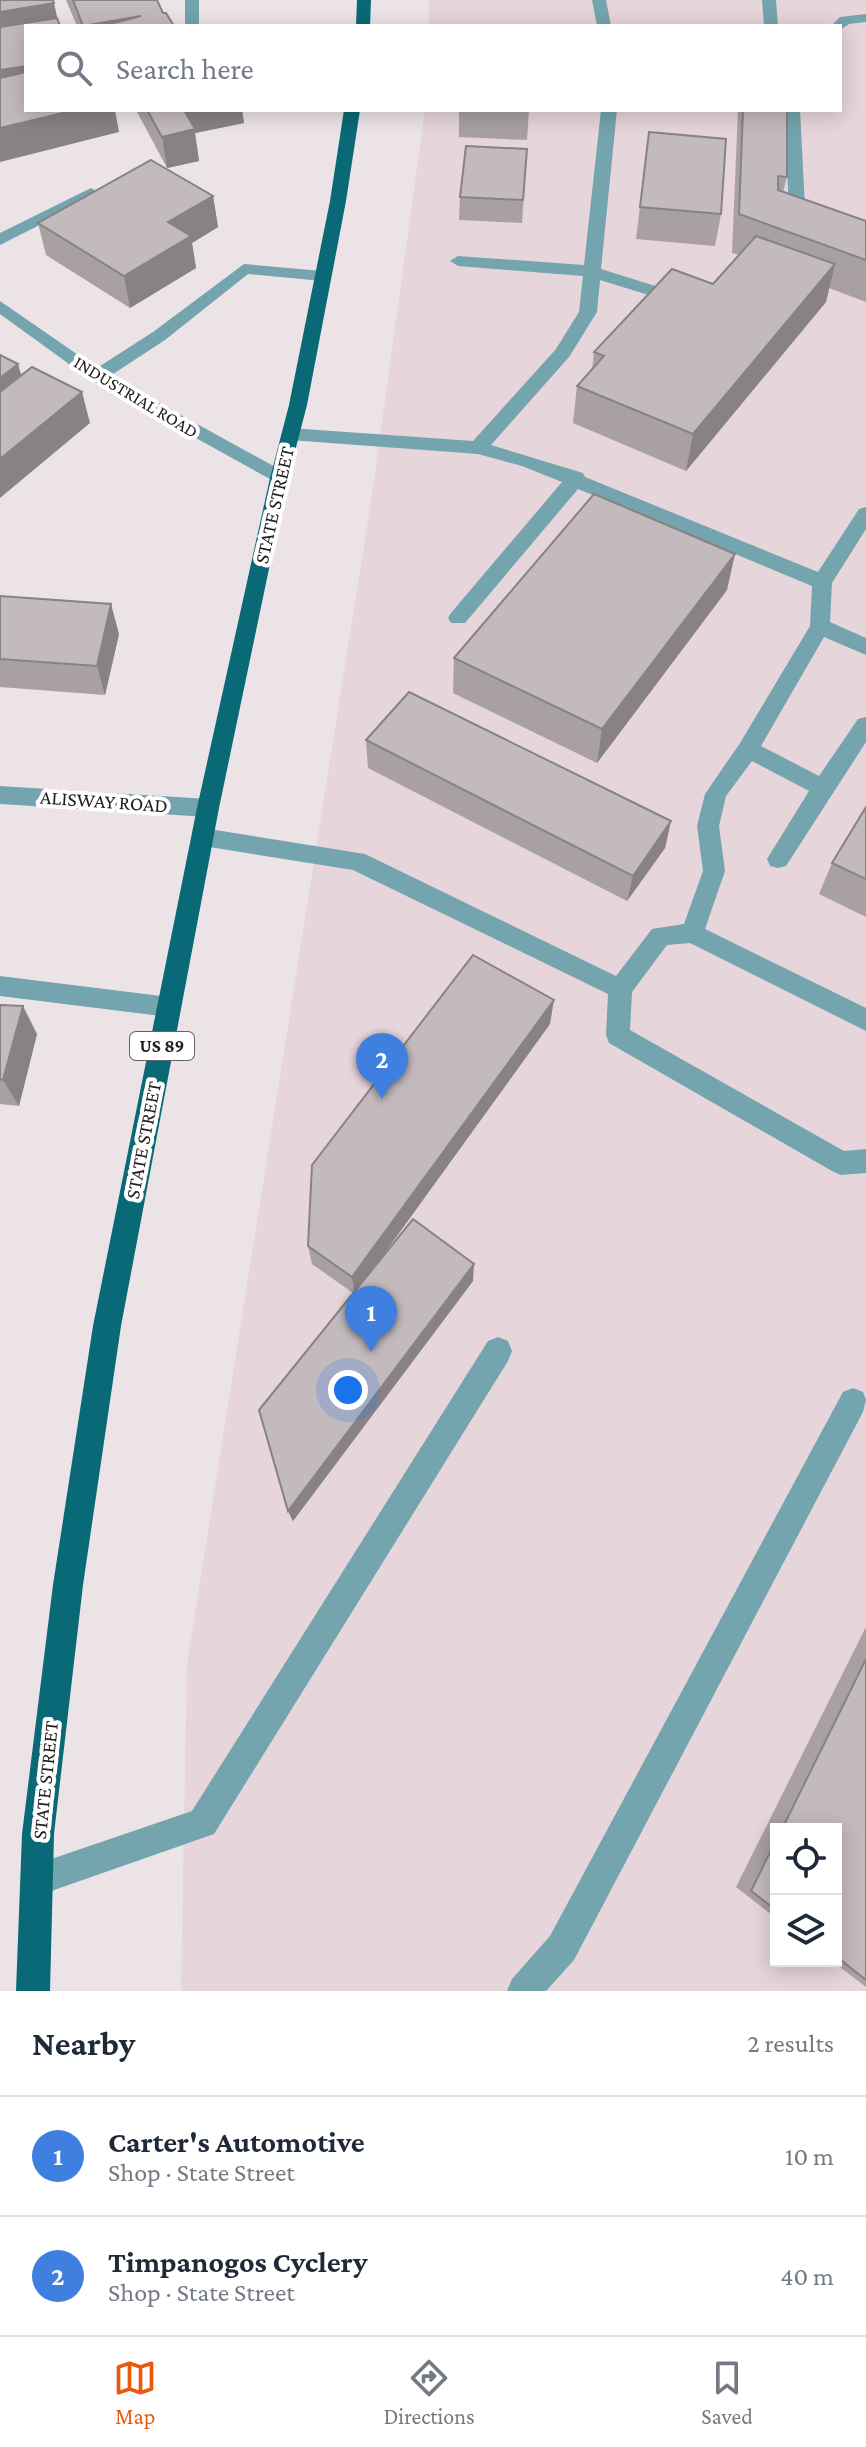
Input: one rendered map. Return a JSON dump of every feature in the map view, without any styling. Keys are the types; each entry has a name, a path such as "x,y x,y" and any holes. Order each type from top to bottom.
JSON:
{"main road":[{"path":"363,24 364,0"},
{"name":"STATE STREET","path":"33,1991 38,1834 68,1585 107,1326 208,808 322,276 352,112"}],"street":[{"path":"192,0 192,24"},
{"path":"599,0 604,24"},
{"path":"769,0 771,24"},
{"path":"840,24 845,20 866,18"},
{"path":"478,448 563,353 588,312 609,112"},
{"path":"792,112 798,231 812,236"},
{"path":"0,240 91,193"},
{"path":"458,261 590,271 692,304"},
{"path":"97,376 159,336 244,269 322,276"},
{"name":"INDUSTRIAL ROAD","path":"0,306 97,376 279,478"},
{"path":"290,434 478,448 576,478 822,582"},
{"path":"458,618 576,478"},
{"path":"692,933 714,871 708,826 716,794 748,749 820,626 822,582 866,514"},
{"path":"820,626 866,647"},
{"path":"778,859 866,725"},
{"path":"748,749 823,788"},
{"name":"ALISWAY ROAD","path":"0,795 208,808"},
{"path":"203,837 357,861 620,989"},
{"path":"866,1020 692,933 660,936 620,989 618,1035 841,1163 866,1161"},
{"path":"0,986 169,1007"},
{"path":"37,1880 203,1823 498,1351"},
{"path":"527,1990 562,1948 853,1402"}],"shaded area":[{"path":"429,0 866,0 866,1991 181,1991 187,1664 372,495 425,112 842,112 842,24 429,24"}],"building":[{"path":"0,0 53,0 54,3 0,12"},
{"path":"73,0 157,0 173,24 110,24 141,16 82,24"},
{"path":"57,18 59,24 24,24 24,66 0,70 0,27"},
{"path":"24,72 24,112 67,112 0,128 0,78"},
{"path":"148,112 185,112 195,129 162,137"},
{"path":"743,112 787,112 787,177 778,176 778,190 866,221 866,260 739,214"},
{"path":"649,132 726,139 721,214 640,207"},
{"path":"466,146 527,149 523,200 460,197"},
{"path":"151,160 213,196 168,222 191,236 124,276 38,223"},
{"path":"756,236 835,264 693,434 577,386 604,356 594,352 672,269 713,284"},
{"path":"0,355 18,364 0,378"},
{"path":"32,367 82,392 0,459 0,392"},
{"path":"594,494 735,554 602,729 454,658"},
{"path":"0,596 111,604 97,666 0,659"},
{"path":"409,692 671,821 633,876 366,740"},
{"path":"866,807 866,879 832,863"},
{"path":"473,955 554,1000 352,1277 308,1246 312,1165"},
{"path":"0,1005 23,1006 3,1080 0,1079"},
{"path":"413,1219 474,1264 288,1511 259,1410"},
{"path":"866,1659 866,1980 842,1961 842,1823 785,1823"},
{"path":"770,1852 770,1905 751,1891"}],"place":[{"name":"Timpanogos Cyclery","path":"382,1099"},
{"name":"Carter's Automotive","path":"371,1352"}]}
